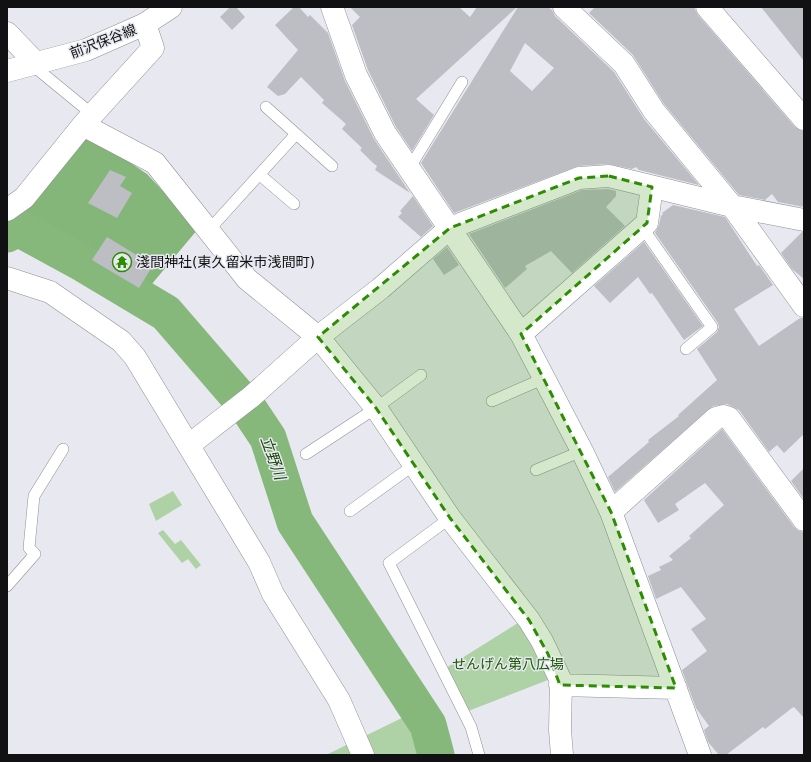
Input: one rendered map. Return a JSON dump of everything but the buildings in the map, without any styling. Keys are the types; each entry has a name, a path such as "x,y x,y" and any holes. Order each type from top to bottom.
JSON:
{"street":[{"name":"前沢保谷線","path":"7,71 86,50 145,24 171,7"},
{"path":"332,7 356,75 385,134 521,334 582,451 610,512 700,755"},
{"path":"564,7 624,64 654,111 732,206 804,306"},
{"path":"707,7 804,118"},
{"path":"7,210 24,198 88,120 153,48 145,24"},
{"path":"7,32 33,63"},
{"path":"88,120 155,163 247,279 318,337 376,408 450,518 532,626 548,654 561,681 560,730 562,755"},
{"path":"189,445 251,397 318,337 381,288 450,228 579,178 609,176 732,206 804,220"},
{"path":"521,334 647,223 652,187"},
{"path":"7,278 50,292 122,341 135,357 259,562 273,594 339,700 363,755"},
{"path":"610,512 716,418 723,416 729,418 804,520"},
{"path":"560,686 676,688"}],"lane":[{"path":"33,63 88,120"},
{"path":"409,169 462,82"},
{"path":"266,107 332,166"},
{"path":"209,230 296,134"},
{"path":"260,175 294,204"},
{"path":"642,227 712,327 686,349"},
{"path":"306,454 376,408 421,374"},
{"path":"492,402 545,378"},
{"path":"7,586 35,554 29,548 34,496 63,449"},
{"path":"536,470 582,451"},
{"path":"350,511 415,464"},
{"path":"450,518 389,563 470,727 479,755"}],"highlighted area":[{"path":"609,176 652,187 647,223 521,334 611,512 676,688 560,685 548,654 529,620 450,518 376,408 318,337 450,228 579,178"}],"green space":[{"path":"94,138 147,174 198,229 146,291 10,217 81,140"},
{"path":"173,491 182,505 156,521 149,504"},
{"path":"163,530 175,544 181,540 201,565 196,569 188,559 182,563 158,533"},
{"name":"せんげん第八広場","path":"518,623 553,678 466,712 446,668"},
{"path":"408,715 424,755 326,755"}],"waterway":[{"name":"立野川","path":"7,234 18,228 84,264 166,313 248,408 268,438 295,522 428,725 436,755"}],"place":[{"name":"淺間神社(東久留米市浅間町)","path":"122,262"}]}
